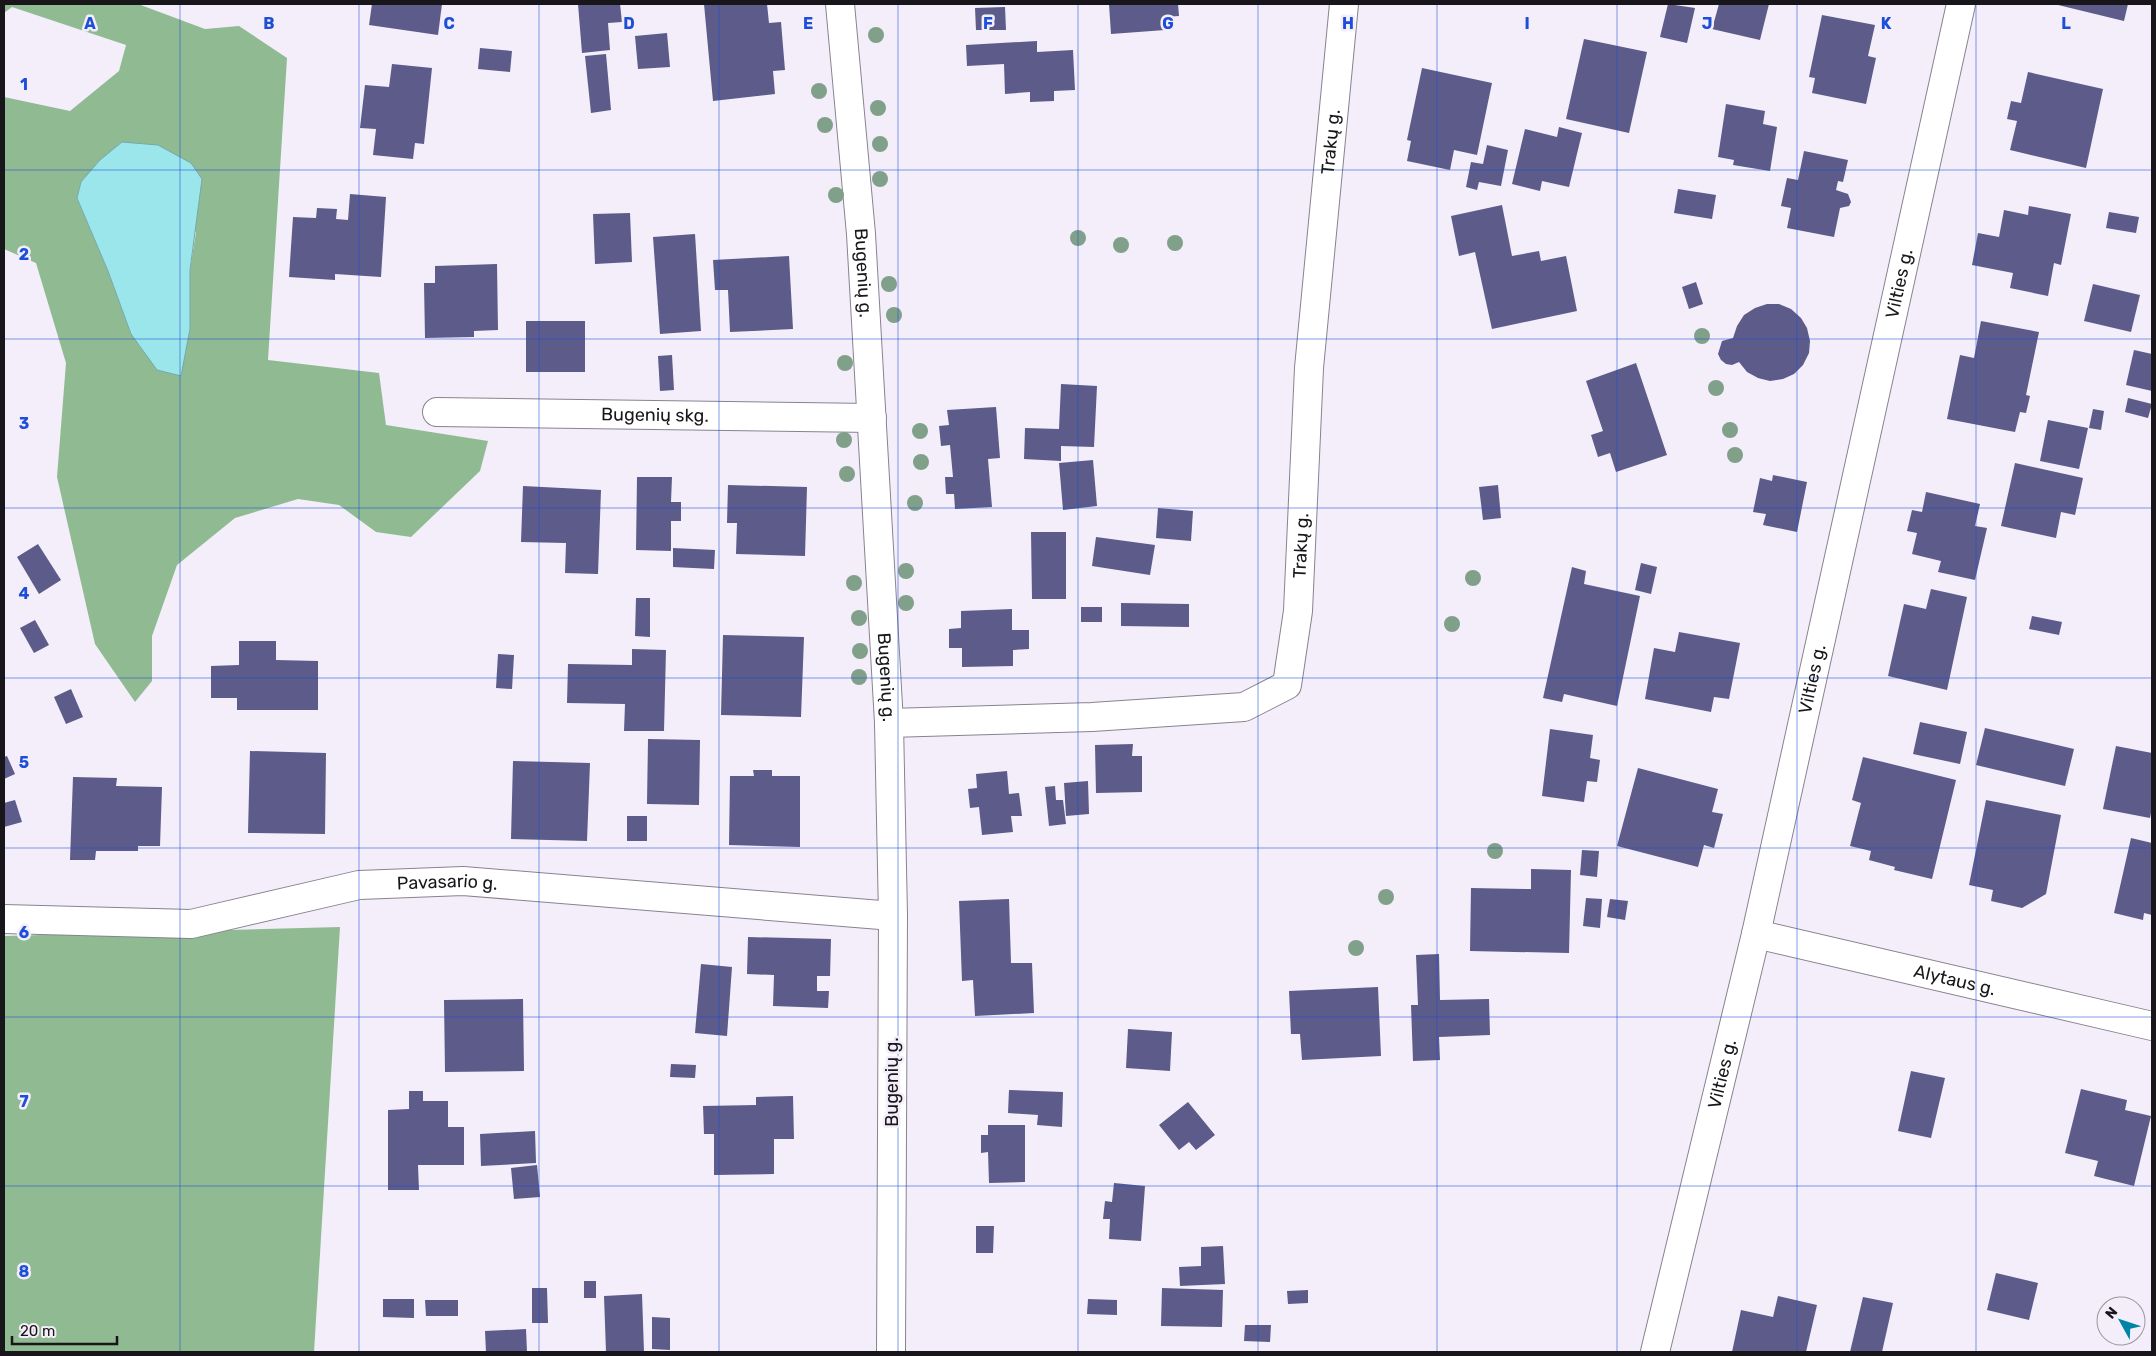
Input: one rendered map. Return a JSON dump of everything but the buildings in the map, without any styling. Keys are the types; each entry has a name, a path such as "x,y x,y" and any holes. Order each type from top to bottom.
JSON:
{"street":[{"name":"Bugenių g.","path":"840,4 861,234 889,723 893,916 891,1352"},
{"name":"Trakų g.","path":"889,723 1092,717 1244,706 1287,685 1298,611 1310,368 1344,4"},
{"name":"Vilties g.","path":"1655,1352 1756,934 1961,4"},
{"name":"Bugenių skg.","path":"437,412 872,418"},
{"name":"Pavasario g.","path":"4,918 191,924 359,886 462,881 893,916"},
{"name":"Alytaus g.","path":"1756,934 2152,1026"}],"green space":[{"path":"4,4 138,4 205,29 239,26 287,58 268,360 379,373 386,425 488,441 480,471 411,537 376,532 339,505 298,499 235,518 177,565 152,636 152,681 135,702 95,644 57,477 66,363 36,263 4,249 4,97 70,111 119,71 126,45 12,7 4,13","holes":["100,160 196,232 190,270 190,329 131,334 108,271 77,198 81,182"]},
{"path":"340,927 314,1352 4,1352 4,936"}],"water":[{"path":"122,142 158,145 191,163 202,179 190,270 190,329 181,376 157,370 131,334 108,271 77,198 81,182 100,160"}]}
